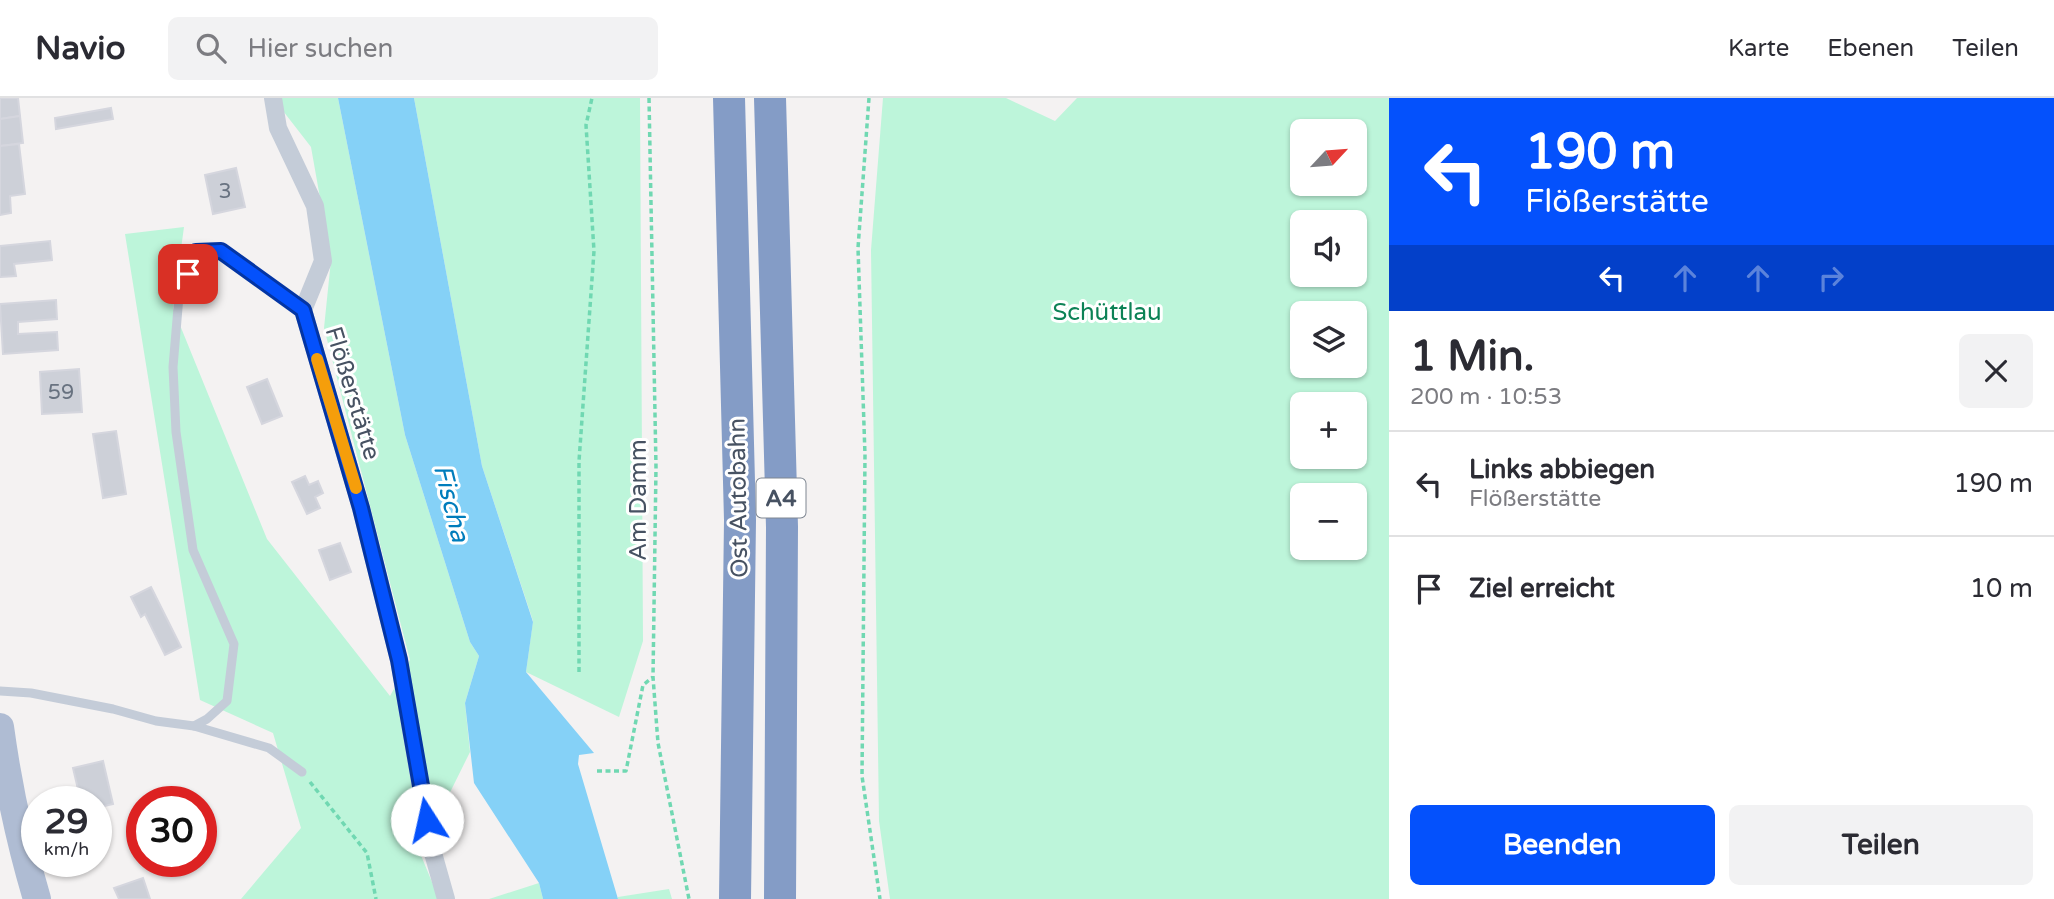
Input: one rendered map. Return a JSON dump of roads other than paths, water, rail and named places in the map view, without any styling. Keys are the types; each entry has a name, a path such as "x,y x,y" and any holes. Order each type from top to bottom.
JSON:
{"highway":[{"name":"Ost Autobahn","path":"729,98 740,520 735,899"},
{"name":"Ost Autobahn","path":"770,98 782,527 780,899"}],"main road":[{"path":"0,727 7,779 22,849 37,899"}],"street":[{"path":"273,98 278,128 315,206 323,261 303,310"},
{"name":"Flößerstätte","path":"303,310 361,508 390,622 431,846 446,899"}],"lane":[{"name":"Flößerstätte","path":"194,726 207,719 227,701 234,644 193,550 176,432 173,367 179,296 196,252 221,251 303,310"},
{"path":"0,691 31,693 113,709 156,721 194,726 269,748 302,772"}],"water":[{"name":"Fischa","path":"338,98 414,98 482,466 533,622 526,672 594,753 579,755 578,764 618,899 543,899 539,883 474,783 465,703 479,656 470,642 405,435"}],"park label":[{"name":"Schüttlau","path":"1107,312"}]}
